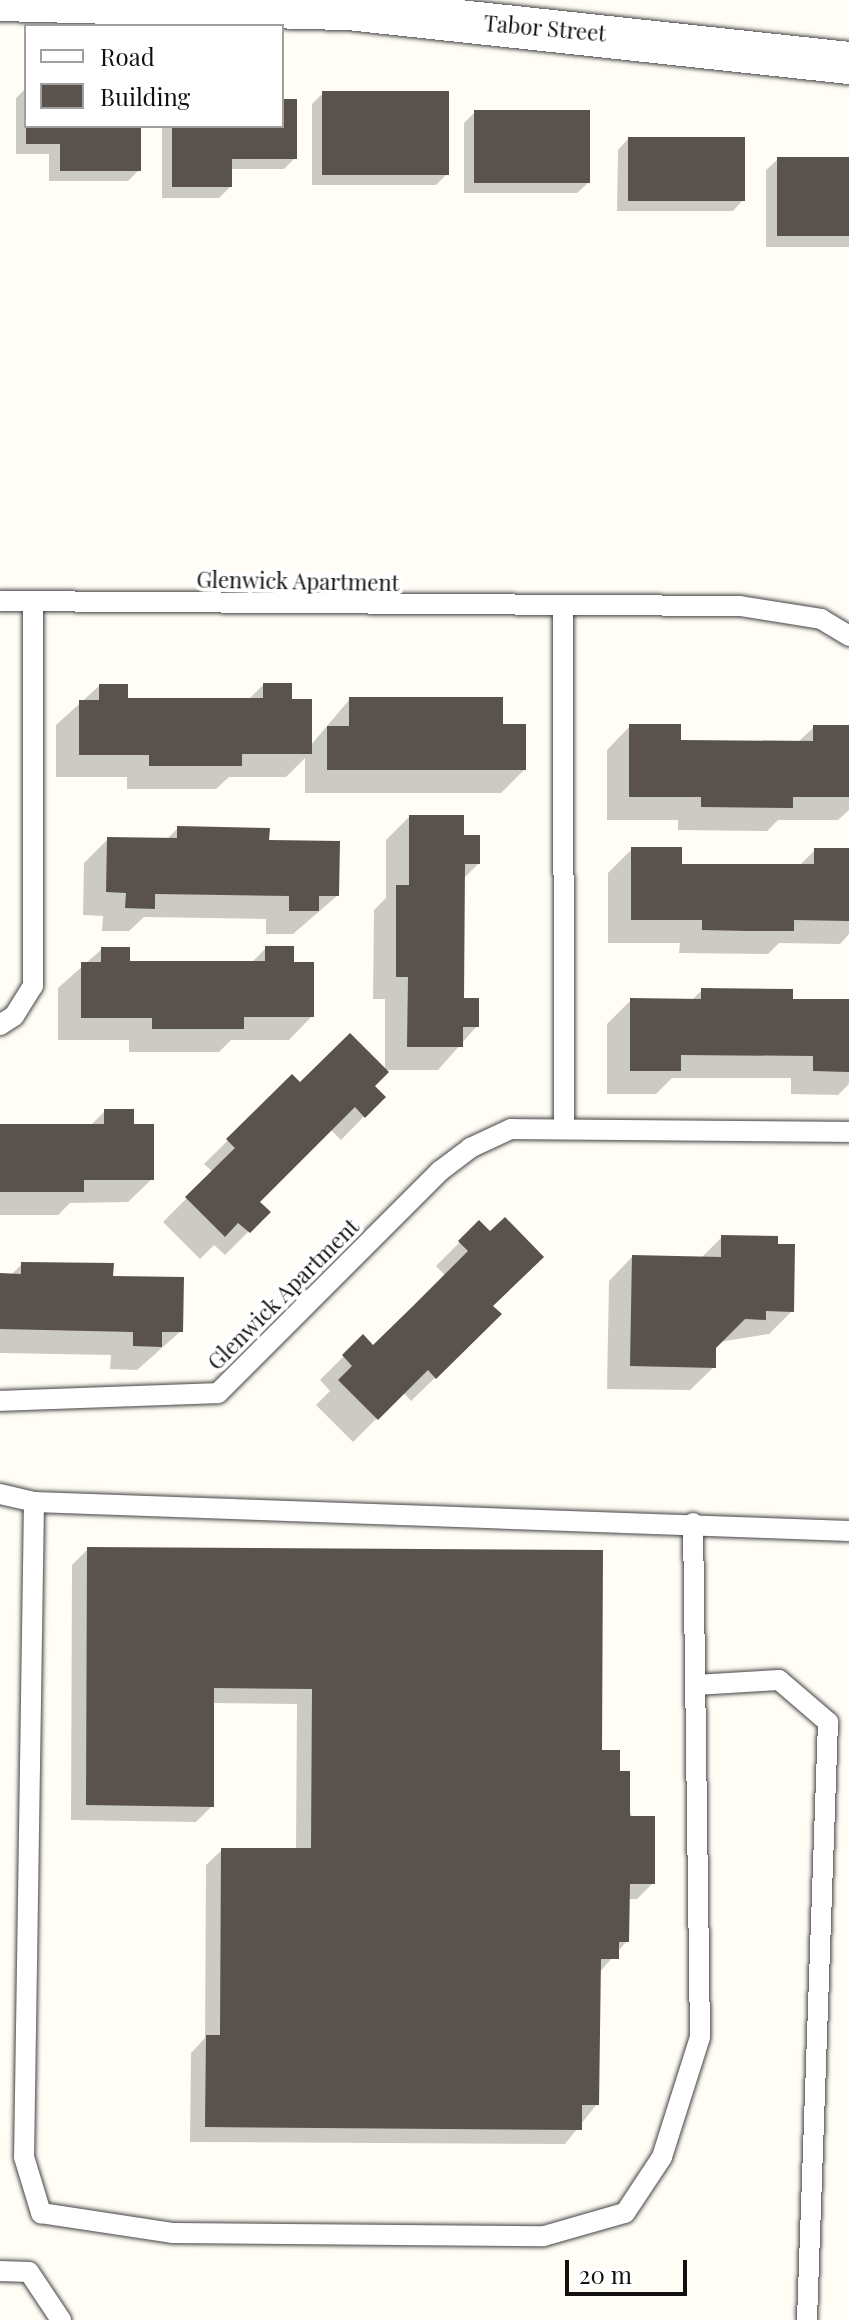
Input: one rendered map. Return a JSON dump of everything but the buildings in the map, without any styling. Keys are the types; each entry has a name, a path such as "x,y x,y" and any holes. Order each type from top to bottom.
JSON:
{"street":[{"name":"Tabor Street","path":"0,0 348,9 849,63"}],"lane":[{"name":"Glenwick Apartment","path":"0,601 563,608 740,606 821,619 849,636"},
{"path":"0,1025 14,1016 33,986 33,601"},
{"path":"563,608 564,1129"},
{"name":"Glenwick Apartment","path":"0,1401 218,1393 470,1148 511,1129 849,1132"},
{"path":"0,1494 34,1502 693,1523 849,1531"},
{"path":"34,1502 24,2157 41,2213 173,2233 544,2236 625,2213 662,2157 700,2037 693,1523"},
{"path":"695,1685 779,1680 828,1722 807,2312"},
{"path":"0,2271 29,2272 61,2320"}]}
